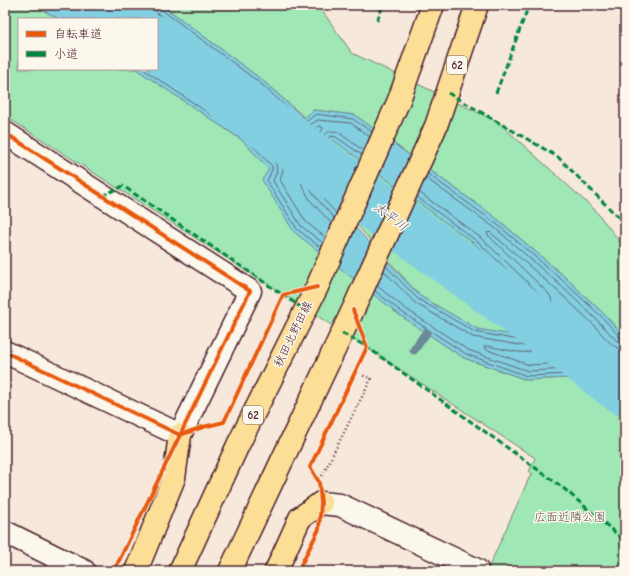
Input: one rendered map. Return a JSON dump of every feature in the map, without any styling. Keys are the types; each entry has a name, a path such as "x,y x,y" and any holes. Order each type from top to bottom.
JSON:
{"main road":[{"name":"秋田北野田線","path":"180,571 238,445 316,287 399,100 433,5"},
{"name":"62","path":"230,571 353,310 436,126 477,5"},
{"path":"136,571 174,478 180,435"},
{"path":"276,571 300,518 320,493"}],"street":[{"path":"5,133 250,291 180,435 5,352"},
{"path":"320,493 340,505 477,571"},
{"path":"5,532 84,571"}],"path":[{"path":"320,493 372,379 362,375"}],"green space":[{"name":"広面近隣公園","path":"5,5 34,5 57,18 18,18 18,70 137,70 242,140 395,312 464,358 527,380 567,378 623,413 625,415 625,571 487,571 530,476 533,474 529,472 535,458 375,353 5,116"},
{"path":"162,5 318,5 352,53 498,122 595,210 625,248 625,337 604,314 565,277 501,222 355,115 314,110 305,118 262,80"},
{"path":"333,139 476,245 537,304 526,338 477,329 420,296 316,179"}],"water":[{"path":"34,5 162,5 262,80 304,118 314,110 355,115 495,217 565,277 604,314 625,337 625,415 567,378 527,380 464,358 401,316 294,232 262,180 269,169 242,140 137,70 158,70 158,18 57,18","holes":["333,140 476,245 537,304 526,337 477,329 420,296 322,192 316,178"]}],"waterway":[{"name":"太平川","path":"158,43 625,390"},
{"path":"414,350 426,333"}],"marked path":[{"path":"377,21 383,5"},
{"path":"496,93 529,5"},
{"path":"448,93 558,157 625,224"},
{"path":"102,196 123,186 305,310"},
{"path":"342,333 367,347 562,487 625,541"}],"cycle path":[{"path":"5,133 250,291 180,435 5,352"},
{"path":"114,571 180,435 224,422 283,295 317,287"},
{"path":"298,571 319,529 321,503 319,482 310,467 367,347 353,310"}]}
